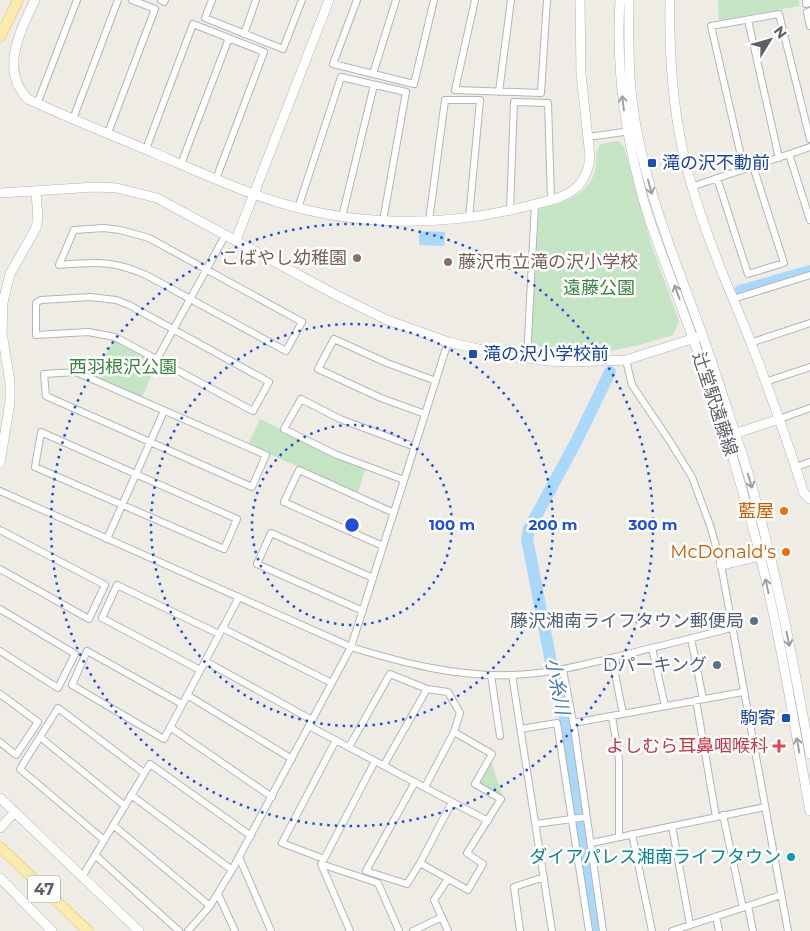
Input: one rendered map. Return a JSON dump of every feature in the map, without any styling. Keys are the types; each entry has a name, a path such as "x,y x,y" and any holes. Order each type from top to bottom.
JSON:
{"main road":[{"path":"0,37 18,0"},
{"name":"47","path":"0,846 88,931"}],"street":[{"path":"35,0 10,52 8,63 9,76 20,94 37,104 254,194 298,208 342,217 383,221 429,221 469,218 535,204 573,191 580,185 586,177 590,158 581,74 580,0"},
{"path":"37,104 77,0"},
{"path":"73,119 118,0"},
{"path":"108,133 155,9 132,0"},
{"path":"161,0 164,2 165,0"},
{"path":"212,0 206,18 283,49 302,0"},
{"path":"244,34 256,0"},
{"path":"236,240 329,0"},
{"path":"357,0 333,64 414,84 434,0"},
{"path":"373,74 396,0"},
{"path":"476,0 455,90 541,93 547,0"},
{"path":"499,92 511,0"},
{"name":"辻堂駅遠藤線","path":"620,0 622,98 640,189 698,337"},
{"name":"辻堂駅遠藤線","path":"630,0 631,90 646,172 660,220 770,554 791,651 810,754"},
{"path":"670,0 670,28 676,109 682,147 692,186 779,419 804,493 810,499"},
{"path":"806,0 806,4 810,3"},
{"path":"810,11 807,12 810,26"},
{"path":"744,169 711,26 779,14 810,140"},
{"path":"748,20 779,158"},
{"path":"146,149 193,24 264,52 216,179"},
{"path":"181,164 229,38"},
{"path":"298,208 341,77 406,92 383,221"},
{"path":"342,217 374,85"},
{"path":"429,221 445,100 480,100 469,218"},
{"path":"510,210 514,102 548,104 551,199"},
{"path":"588,137 637,130"},
{"path":"692,186 810,147"},
{"path":"789,154 810,220"},
{"path":"717,178 748,274 784,263 753,166"},
{"path":"0,194 95,187 139,192 157,198 362,308 411,329 448,342 527,358 572,362 626,360 698,337"},
{"path":"0,463 10,402 10,382 2,333 3,302 10,274 36,228 38,218 36,192"},
{"path":"527,358 535,204"},
{"path":"104,228 135,233 162,245 302,322 286,351 190,299 130,267 94,262 59,265 74,230 104,228"},
{"path":"157,359 226,234"},
{"path":"734,299 810,276"},
{"path":"90,297 116,300 174,329 269,382 253,412 129,343 102,333 36,335 36,303 41,300 90,297"},
{"path":"750,343 810,323"},
{"path":"425,414 381,398 318,369 334,339 387,363 436,381"},
{"path":"188,931 210,906 232,870 351,646 448,342"},
{"path":"626,360 632,385 692,477 708,520 721,565 731,628 788,931"},
{"path":"765,382 810,366"},
{"path":"76,372 164,412 266,455 252,487 46,396 44,374 76,372"},
{"path":"404,480 337,455 284,429 301,399 340,419 414,447"},
{"path":"731,435 810,408"},
{"path":"107,539 164,412"},
{"path":"42,432 237,518 224,549 122,505 35,467 42,432"},
{"name":"辻堂駅遠藤線","path":"731,435 761,556 806,767 810,811"},
{"path":"796,467 810,462"},
{"path":"383,546 284,502 299,470 394,513"},
{"path":"0,491 351,646 404,663 434,669 491,675 549,672 731,628"},
{"path":"0,530 105,585 89,619 0,570"},
{"path":"362,611 257,564 271,533 373,578"},
{"path":"721,565 770,554"},
{"path":"200,670 102,618 117,585 332,683"},
{"path":"182,704 87,651 72,685 164,739 238,597"},
{"path":"0,609 75,654 58,688 0,651"},
{"path":"691,638 699,700 720,816 753,931"},
{"path":"652,648 665,706"},
{"path":"612,658 623,714"},
{"path":"205,661 311,723 336,740 488,821"},
{"path":"563,670 573,723 603,931"},
{"path":"349,747 390,674 428,689 448,692 460,713 454,732 425,787"},
{"path":"491,675 500,736"},
{"path":"512,675 552,931"},
{"path":"384,766 428,689"},
{"path":"573,723 743,692"},
{"path":"0,694 38,722 16,755 0,742"},
{"path":"187,695 292,759"},
{"path":"104,840 20,769 58,708 144,773"},
{"path":"612,716 619,760 619,837"},
{"path":"521,729 557,723 589,931"},
{"path":"170,728 272,797"},
{"path":"420,863 468,890 483,864 467,853 501,799 474,784 492,754 454,732"},
{"path":"40,737 125,806"},
{"path":"336,740 282,842 324,859 375,761"},
{"path":"82,877 150,764 251,836"},
{"path":"415,782 366,871 407,884 452,802"},
{"path":"132,795 232,870"},
{"path":"0,798 139,931"},
{"path":"591,843 765,807"},
{"path":"0,828 15,812"},
{"path":"536,824 586,817"},
{"path":"113,825 210,906"},
{"path":"672,826 690,925"},
{"path":"632,834 652,931"},
{"path":"95,856 179,931"},
{"path":"239,857 271,931"},
{"path":"350,931 320,864 378,883 400,931"},
{"path":"520,931 514,887 544,877"},
{"path":"0,878 51,931"},
{"path":"448,879 434,900 448,931"},
{"path":"218,894 235,931"},
{"path":"672,931 681,930 690,925 781,895"},
{"path":"716,916 719,931"},
{"path":"413,931 442,917"}],"green space":[{"path":"718,0 799,0 800,6 719,20"},
{"name":"遠藤公園","path":"618,141 624,147 652,247 679,321 673,335 623,349 583,354 535,351 531,348 539,211 542,207 566,201 581,192 592,179 600,144"},
{"name":"西羽根沢公園","path":"113,340 157,363 142,397 96,377"},
{"path":"260,419 365,469 358,493 248,445"},
{"path":"491,761 503,798 477,785"}],"water":[{"path":"419,231 445,232 444,246 419,245"}],"waterway":[{"name":"小糸川","path":"740,291 810,271"},
{"name":"小糸川","path":"596,931 565,718 551,662 527,539 529,529 577,440 610,372"}],"place":[{"name":"滝の沢不動前","path":"652,163"},
{"name":"こばやし幼稚園","path":"357,258"},
{"name":"藤沢市立滝の沢小学校","path":"448,262"},
{"name":"滝の沢小学校前","path":"473,354"},
{"name":"藍屋","path":"784,511"},
{"name":"McDonald's","path":"786,552"},
{"name":"藤沢湘南ライフタウン郵便局","path":"754,621"},
{"name":"Dパーキング","path":"717,665"},
{"name":"駒寄","path":"786,718"},
{"name":"よしむら耳鼻咽喉科","path":"779,746"},
{"name":"ダイアパレス湘南ライフタウン","path":"791,857"}]}
